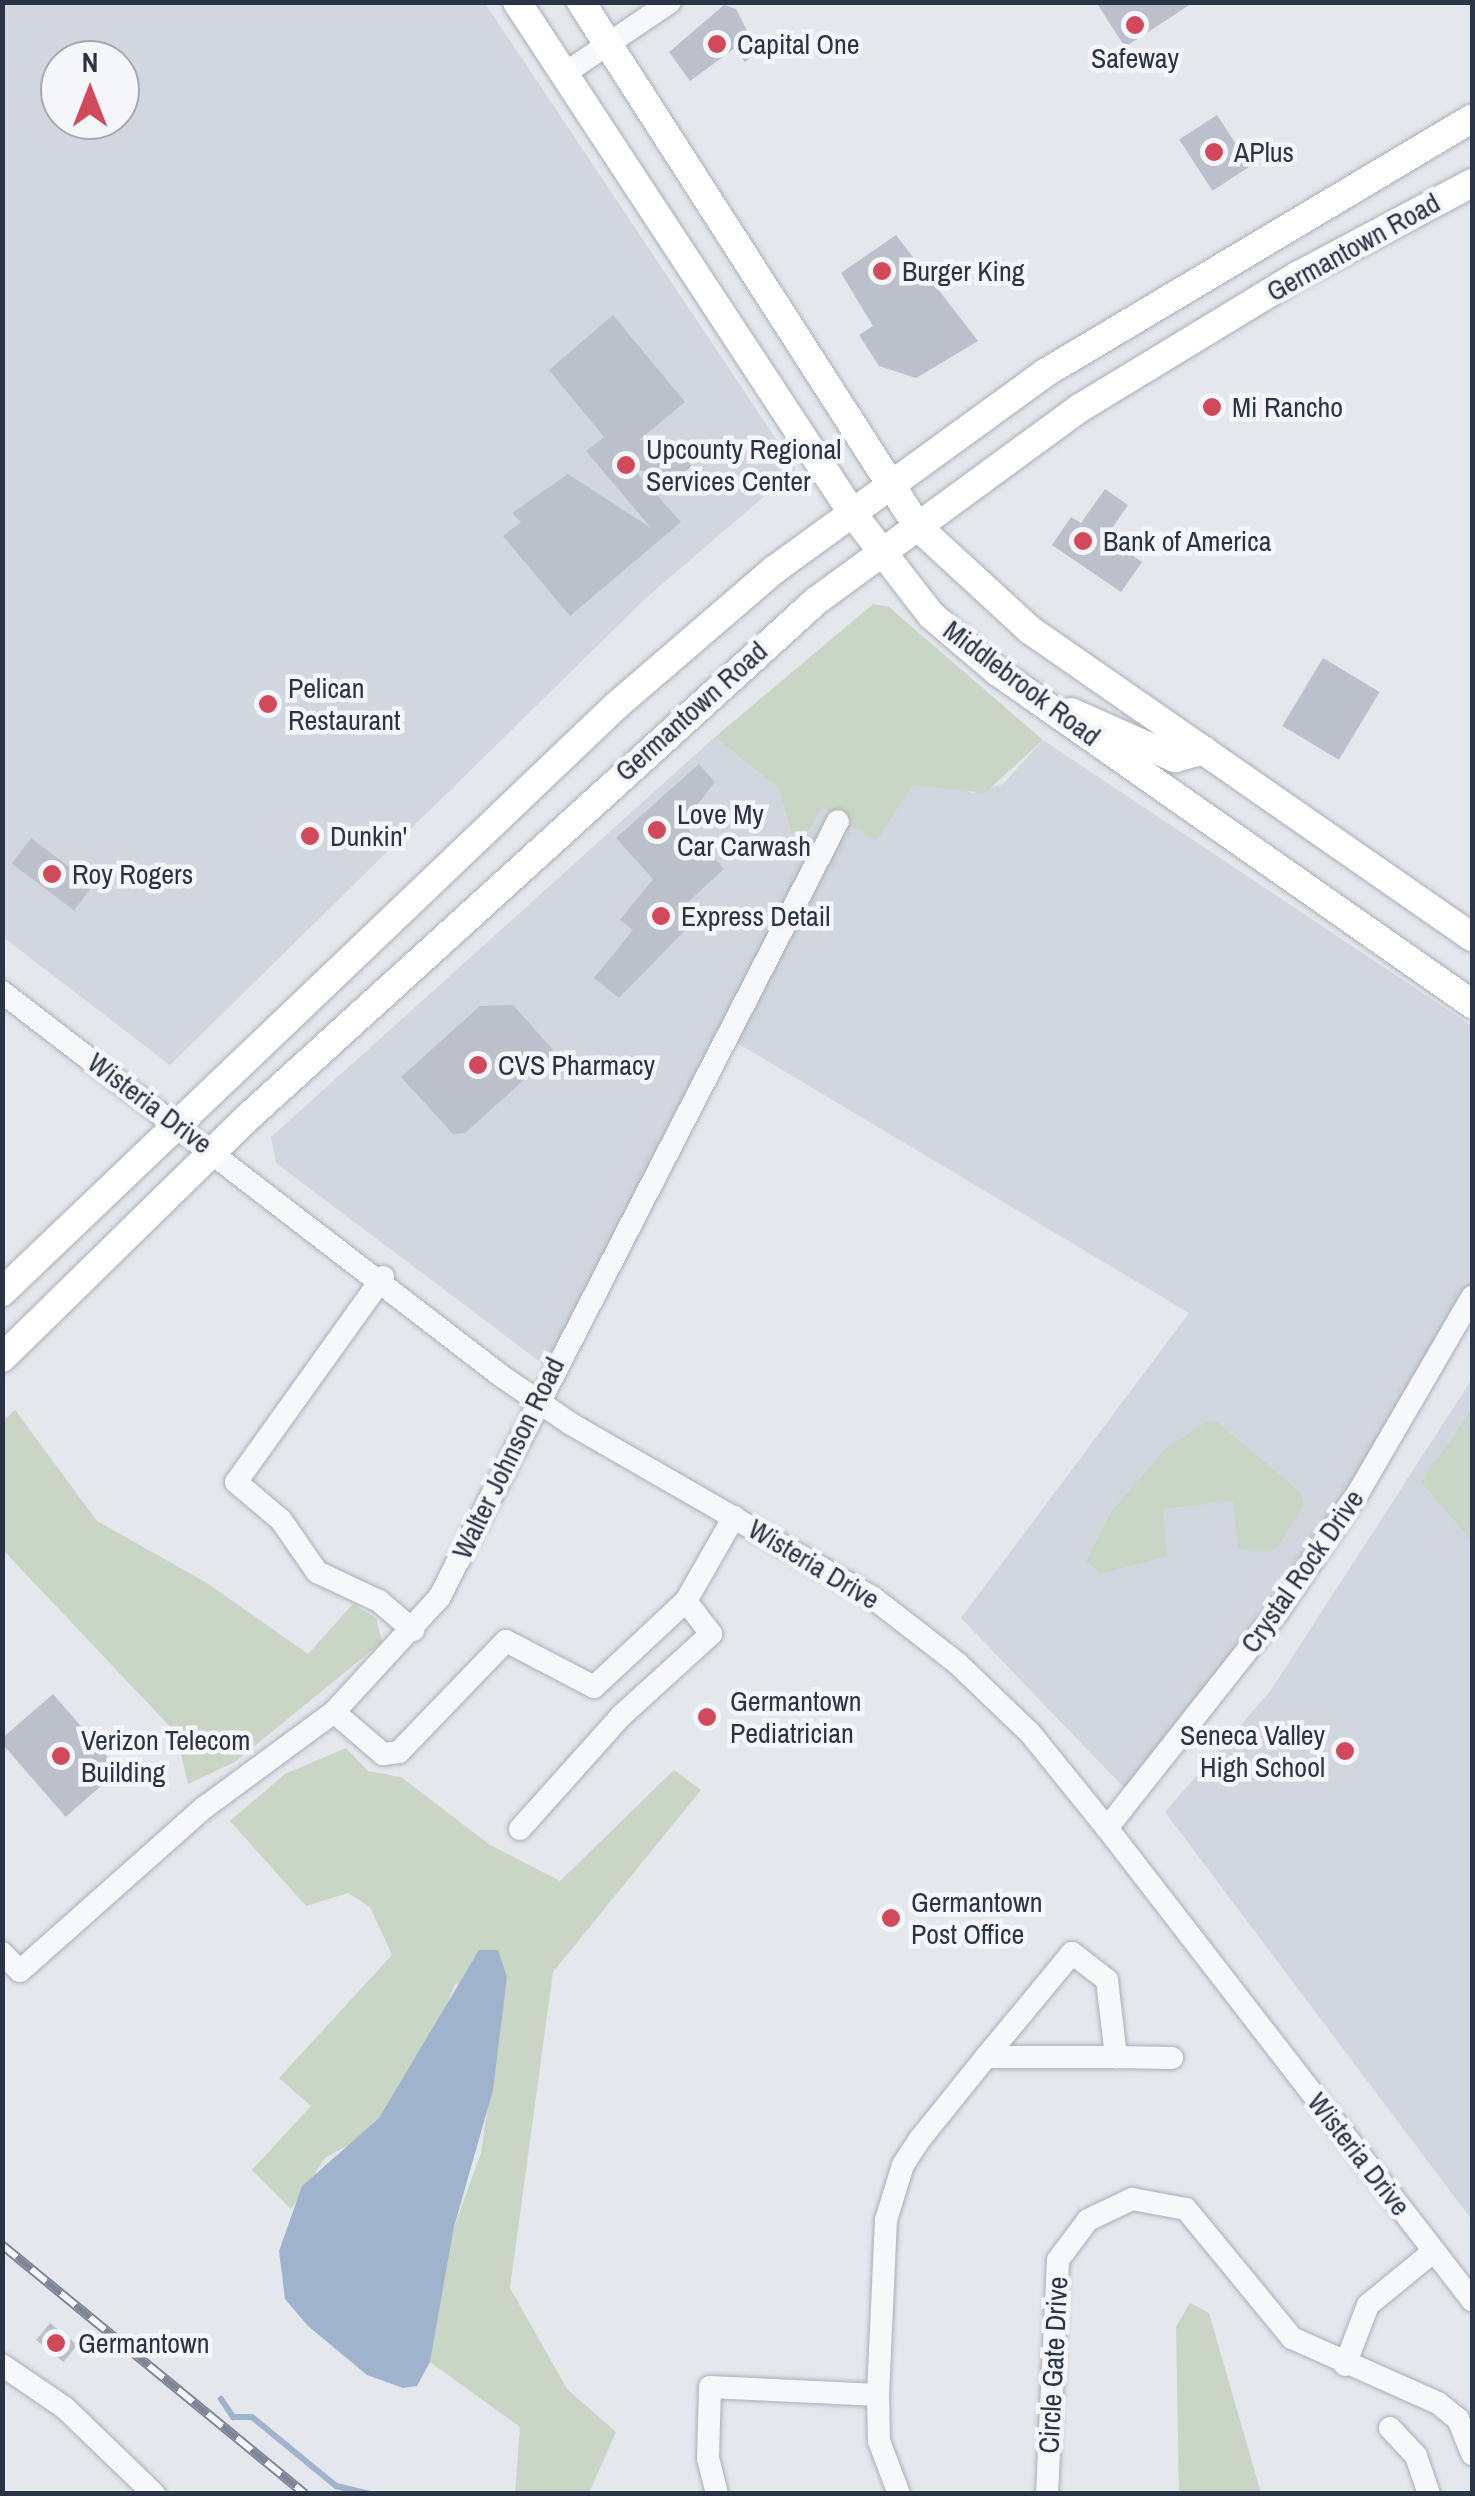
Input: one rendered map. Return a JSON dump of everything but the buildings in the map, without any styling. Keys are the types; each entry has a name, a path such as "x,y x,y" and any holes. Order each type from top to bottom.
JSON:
{"main road":[{"name":"Middlebrook Road","path":"518,2 852,514 880,555 931,614 1050,708 1472,1004"},
{"name":"Middlebrook Road","path":"581,2 918,527 1030,630 1472,937"},
{"name":"Germantown Road","path":"2,1292 617,705 852,514 1188,281 1472,118"},
{"name":"Germantown Road","path":"2,1358 212,1151 737,667 918,527 1142,369 1471,186"},
{"path":"1050,708 1110,724 1175,758 1204,750"}],"street":[{"path":"564,74 670,2"},
{"name":"Walter Johnson Road","path":"2,1953 20,1970 204,1808 334,1712 439,1598 536,1398 838,821"},
{"name":"Wisteria Drive","path":"2,992 383,1277 536,1398 872,1597 957,1663 1030,1733 1472,2300"},
{"path":"383,1277 236,1482 281,1520 317,1572 379,1601 413,1630"},
{"name":"Crystal Rock Drive","path":"1106,1828 1276,1612 1358,1493 1472,1296"},
{"path":"594,1686 686,1601 734,1516"},
{"path":"520,1829 622,1716 712,1634 686,1601"},
{"path":"334,1712 383,1754 399,1752 506,1641 594,1686 622,1716"},
{"path":"899,2494 879,2441 878,2395 892,2192 920,2139 1072,1953 1112,1993 1116,2057"},
{"path":"986,2057 1172,2058"},
{"name":"Circle Gate Drive","path":"1047,2494 1058,2260 1068,2238 1114,2205 1158,2200 1186,2209 1292,2338 1438,2403 1458,2420 1472,2454"},
{"path":"1345,2364 1368,2305 1434,2251"},
{"path":"2,2366 65,2408 154,2494"},
{"path":"718,2494 708,2458 710,2387 878,2395"},
{"path":"1390,2428 1416,2456 1429,2494"}],"shaded area":[{"path":"2,3 485,3 796,469 647,597 170,1065 3,937"},
{"path":"715,737 779,789 789,818 822,808 838,821 913,785 938,782 973,793 1003,784 1043,740 1472,1026 1472,1297 1358,1493 1132,1796 961,1618 1189,1313 724,1035 551,1370 276,1163 271,1137"},
{"name":"Seneca Valley High School","path":"1472,1379 1472,2220 1165,1812 1271,1690"}],"green space":[{"path":"873,604 889,607 1043,740 985,793 913,785 876,841 822,808 809,830 792,834 779,789 715,737"},
{"path":"1472,1409 1472,1541 1421,1482"},
{"path":"15,1410 97,1521 207,1583 308,1654 353,1604 376,1618 382,1642 235,1762 188,1784 176,1733 3,1550 3,1421"},
{"path":"1206,1422 1217,1422 1300,1492 1304,1505 1279,1545 1270,1552 1238,1549 1233,1501 1163,1509 1167,1556 1101,1574 1086,1561 1111,1512 1165,1449"},
{"path":"346,1748 368,1771 401,1777 490,1845 560,1881 674,1770 701,1790 553,1972 510,2288 567,2389 616,2432 589,2493 515,2493 520,2427 430,2362 454,2227 481,2153 507,1977 455,1984 433,2038 379,2118 365,2136 325,2158 291,2209 252,2170 311,2106 279,2078 392,1955 370,1907 348,1893 306,1906 230,1821 285,1774"},
{"path":"1190,2303 1209,2313 1261,2493 1179,2493 1176,2327"}],"water":[{"path":"479,1950 498,1950 507,1977 493,2090 454,2227 430,2362 417,2386 403,2388 367,2375 308,2326 285,2299 279,2251 302,2186 379,2118"}],"waterway":[{"path":"221,2399 233,2417 252,2417 336,2486 370,2494"}],"railway":[{"path":"2,2245 305,2494"}],"place":[{"name":"Safeway","path":"1135,25"},
{"name":"Capital One","path":"717,44"},
{"name":"APlus","path":"1214,152"},
{"name":"Burger King","path":"882,271"},
{"name":"Mi Rancho","path":"1212,407"},
{"name":"Upcounty Regional Services Center","path":"626,465"},
{"name":"Bank of America","path":"1083,541"},
{"name":"Pelican Restaurant","path":"268,704"},
{"name":"Love My Car Carwash","path":"657,830"},
{"name":"Dunkin'","path":"310,836"},
{"name":"Roy Rogers","path":"52,874"},
{"name":"Express Detail","path":"661,916"},
{"name":"CVS Pharmacy","path":"478,1065"},
{"name":"Germantown Pediatrician","path":"707,1717"},
{"name":"Seneca Valley High School","path":"1345,1751"},
{"name":"Verizon Telecom Building","path":"61,1756"},
{"name":"Germantown Post Office","path":"891,1918"},
{"name":"Germantown","path":"56,2343"}]}
